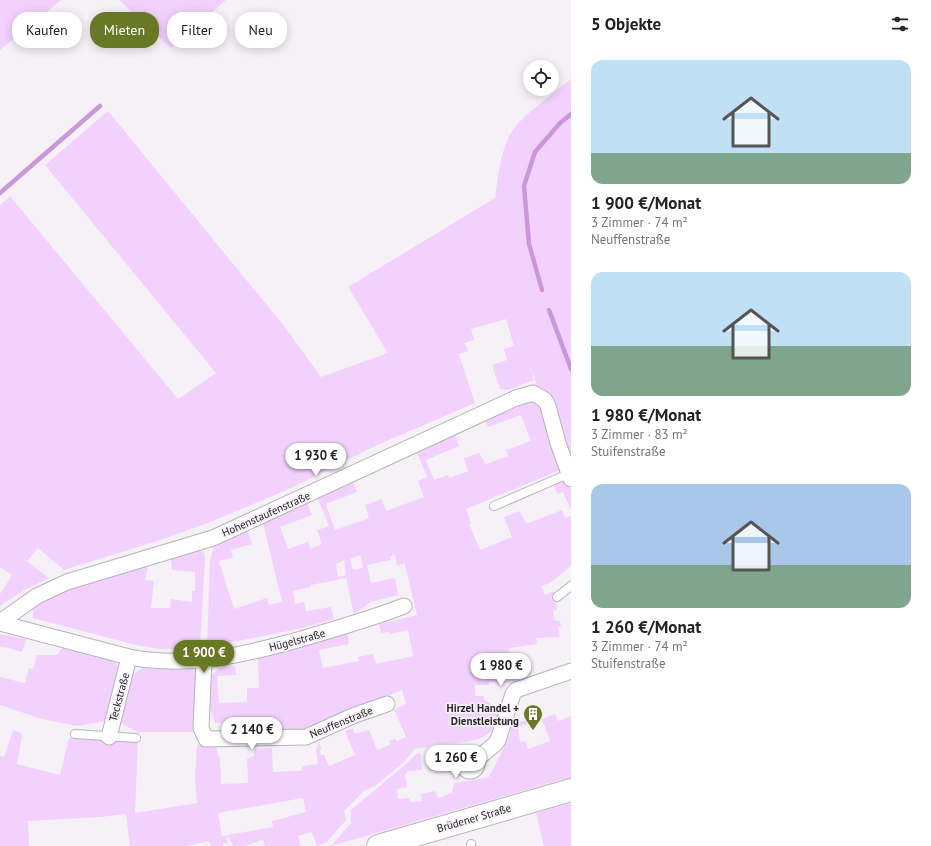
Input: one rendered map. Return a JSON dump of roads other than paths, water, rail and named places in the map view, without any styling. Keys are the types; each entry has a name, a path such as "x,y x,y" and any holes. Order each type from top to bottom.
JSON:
{"street":[{"name":"Hohenstaufenstraße","path":"0,623 38,596 66,582 213,538 516,398 533,393 544,400 548,406 570,477"},
{"name":"Hügelstraße","path":"0,623 129,657 167,662 226,658 360,622 404,606"},
{"name":"Teckstraße","path":"109,737 129,657"},
{"name":"Neuffenstraße","path":"204,660 201,728 206,739 306,737 355,715 388,704"},
{"path":"476,760 498,740 513,694 516,690 571,671"},
{"name":"Brüdener Straße","path":"378,846 571,790"}],"lane":[{"name":"Hohenstaufenstraße","path":"494,506 570,477"},
{"path":"558,597 571,586"},
{"name":"Teckstraße","path":"75,734 136,738"}],"waterway":[{"path":"0,193 100,106"},
{"path":"542,290 529,244 524,186 535,152 560,123 571,114"},
{"path":"549,310 571,369"}],"place":[{"name":"Hirzel Handel + Dienstleistung","path":"533,731"}]}
